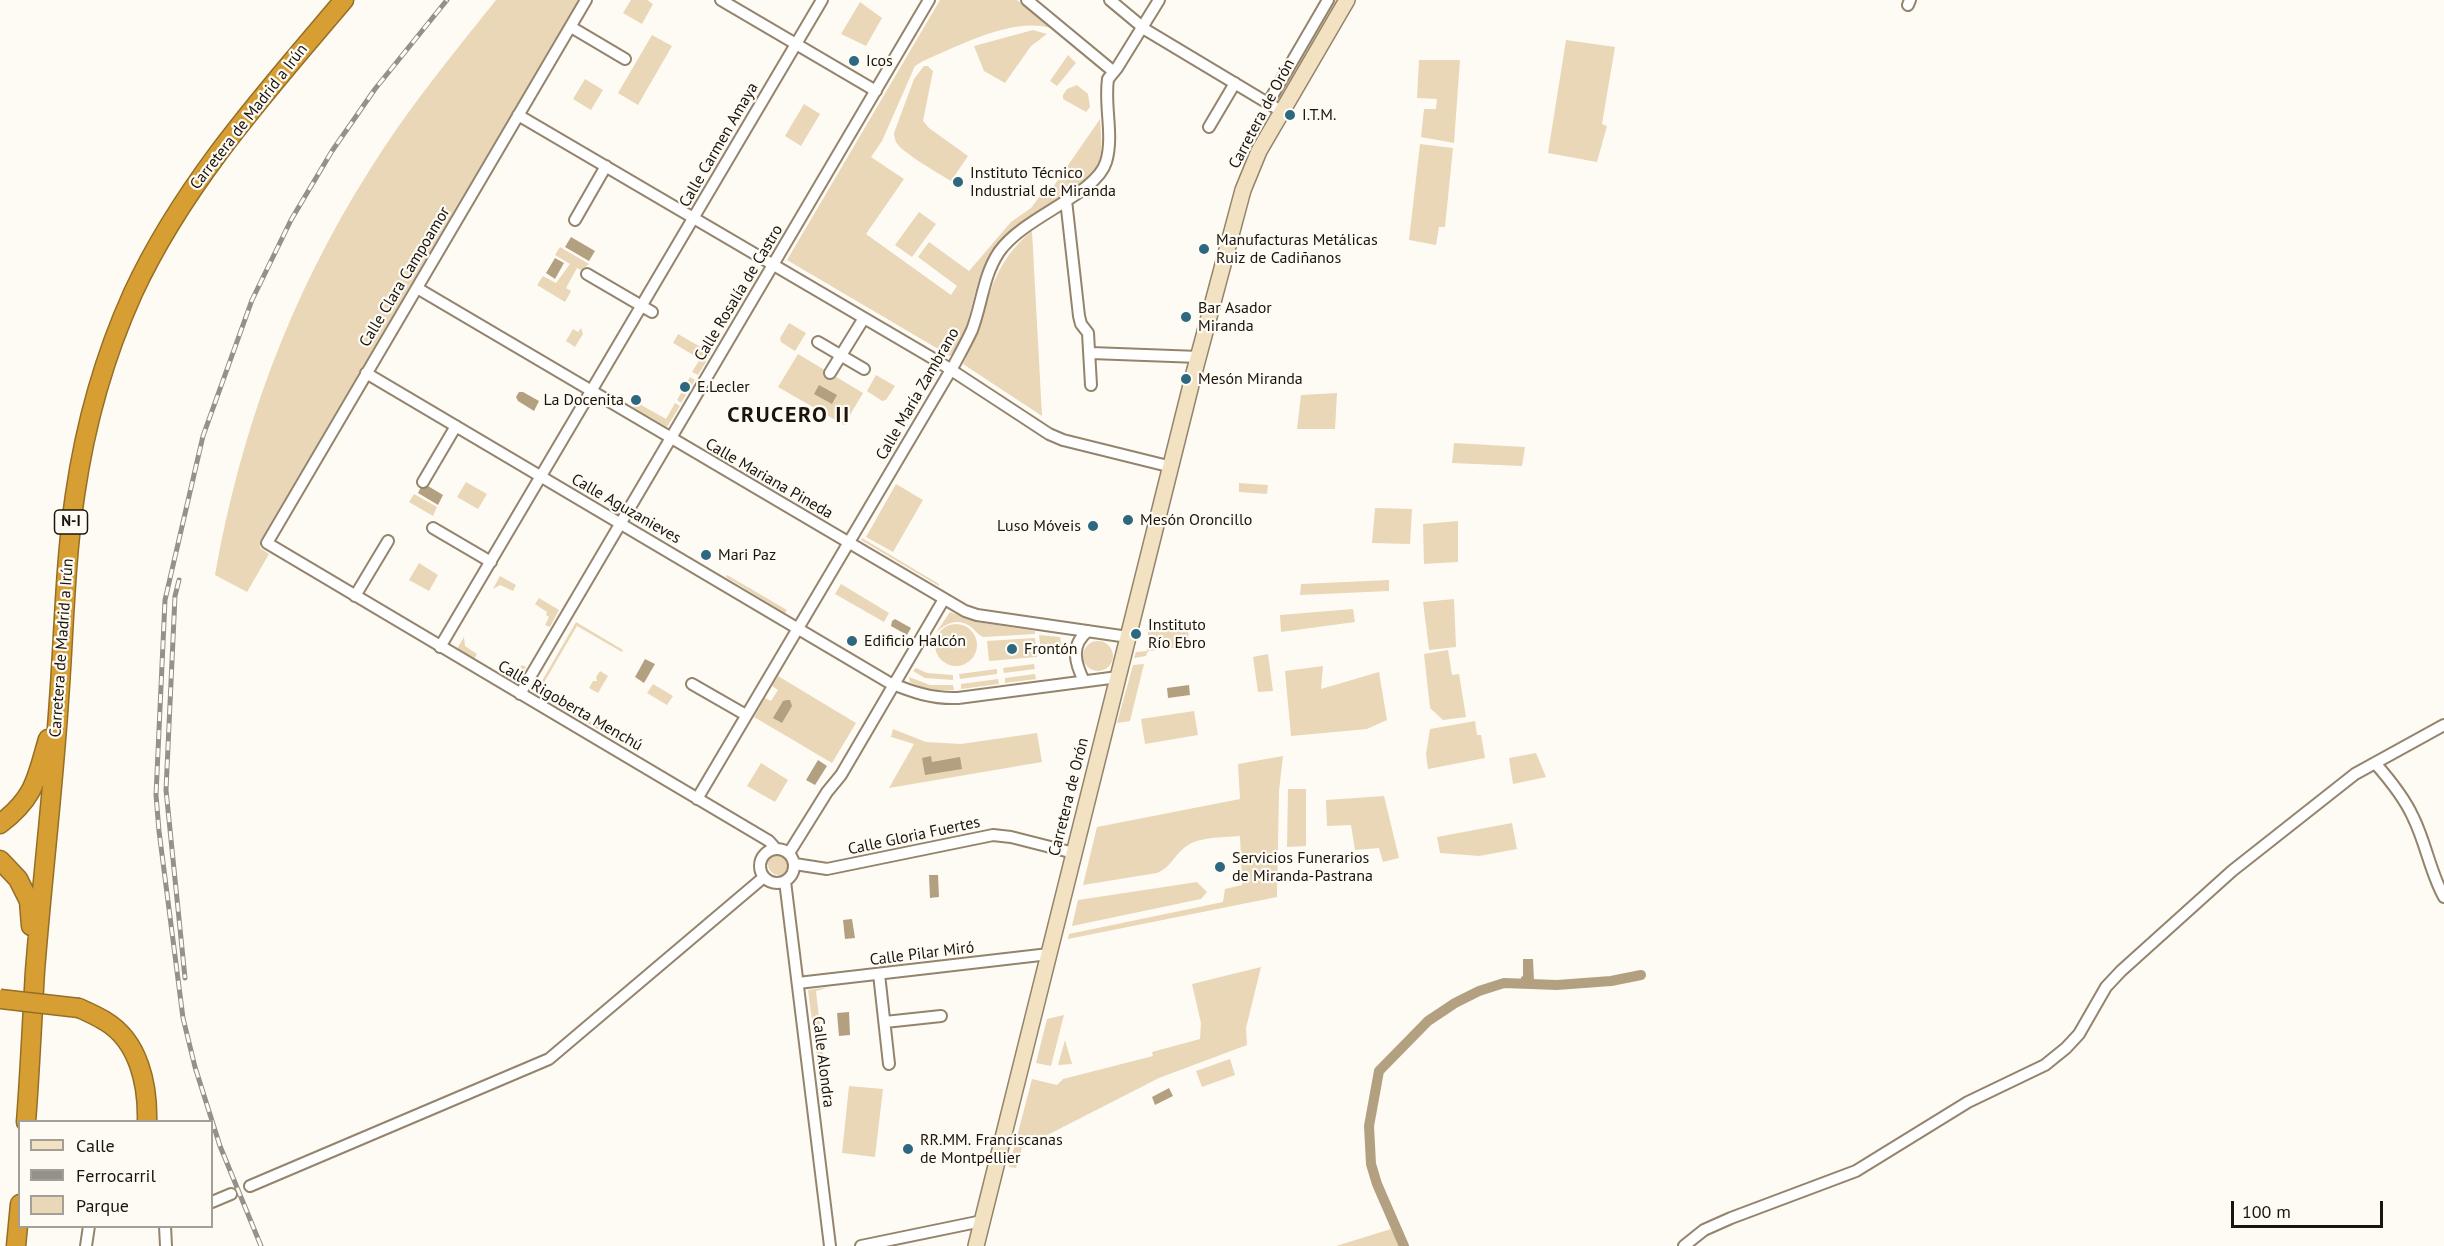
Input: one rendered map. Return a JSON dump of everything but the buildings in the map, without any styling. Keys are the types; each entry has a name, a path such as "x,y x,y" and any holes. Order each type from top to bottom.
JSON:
{"highway":[{"name":"Carretera de Madrid a Irún","path":"26,1120 35,971 59,700 70,530 89,422 120,324 160,240 227,140 344,0"},
{"path":"0,824 21,808 33,789 59,700"},
{"path":"0,860 18,879 29,901 35,971"},
{"path":"0,999 79,1008 107,1022 138,1059 148,1097 147,1120"},
{"path":"30,1070 37,1120"},
{"path":"16,1246 18,1225"}],"street":[{"name":"Calle Clara Campoamor","path":"267,543 586,0"},
{"path":"721,0 876,91"},
{"name":"Calle Carmen Amaya","path":"440,647 592,392 647,309 694,218 822,0"},
{"name":"Calle Rosalía de Castro","path":"520,694 929,0"},
{"path":"1027,0 1114,72"},
{"path":"1110,0 1142,27 1275,107 1329,0"},
{"name":"Calle María Zambrano","path":"697,798 951,369 972,330 986,279 1000,251 1024,226 1094,182 1104,167 1108,156 1108,77 1114,72 1159,0"},
{"name":"Carretera de Orón","path":"976,1246 1118,676 1245,183 1275,107 1347,0"},
{"path":"571,27 625,59"},
{"path":"1209,127 1235,83"},
{"path":"518,115 951,369 1057,437 1172,467"},
{"path":"575,220 606,166"},
{"path":"1066,200 1079,316 1081,324 1088,333 1091,353 1091,385"},
{"path":"587,274 647,309"},
{"name":"Calle Mariana Pineda","path":"417,288 944,600 977,615 1128,637"},
{"path":"830,373 864,318"},
{"path":"818,342 864,369"},
{"path":"1091,353 1199,357"},
{"name":"Calle Aguzanieves","path":"366,373 894,684 925,696 950,698 1118,676"},
{"path":"423,482 456,426"},
{"path":"433,528 491,562"},
{"path":"355,596 388,541"},
{"name":"Calle Rigoberta Menchú","path":"267,543 697,798 772,845"},
{"path":"789,854 827,792 841,775 944,600"},
{"path":"1084,681 1075,656 1079,641 1088,631"},
{"path":"692,684 746,715"},
{"path":"1684,1246 1704,1230 1731,1218 1856,1171 1968,1102 2025,1075 2056,1057 2079,1034 2106,987 2232,871 2355,774 2444,725"},
{"path":"2375,763 2399,792 2414,818 2444,897"},
{"name":"Calle Gloria Fuertes","path":"795,864 827,869 993,835 1011,837 1074,853"},
{"path":"772,845 789,854 795,864 792,874 785,881 771,882 764,877 760,867 761,862 772,845"},
{"path":"250,1186 549,1059 764,877"},
{"name":"Calle Alondra","path":"785,881 830,1246"},
{"name":"Calle Pilar Miró","path":"798,983 880,979 1049,954"},
{"name":"Calle Pilar Miró","path":"880,979 890,1064"},
{"path":"885,1022 941,1016"},
{"path":"213,1202 231,1194"},
{"path":"861,1246 982,1221"},
{"path":"86,1246 89,1228"},
{"path":"165,1228 166,1246"}],"green space":[{"path":"496,0 578,0 260,541 260,548 269,554 247,592 215,575 239,468 254,416 292,316 340,219 383,149 430,84"},
{"path":"631,0 647,0 653,4 642,24 623,13"},
{"path":"940,0 1017,0 1050,28 1019,26 1003,30 969,41 915,66 882,141 871,157 904,179 866,234 951,295 957,286 918,257 929,242 969,271 1011,222 1031,208 1048,185 1053,187 1100,119 1101,138 1099,163 1089,177 1014,228 995,249 981,275 964,333 950,356 787,260"},
{"path":"1334,0 1339,0 1280,100 1276,96"},
{"path":"860,2 882,18 866,46 841,34"},
{"path":"1033,30 1047,34 1031,46 1005,83 984,71 974,46"},
{"path":"652,35 672,46 638,105 618,93"},
{"path":"1566,40 1615,47 1602,124 1607,126 1597,162 1548,153"},
{"path":"1068,55 1076,63 1057,86 1050,81"},
{"path":"1419,60 1460,60 1454,143 1421,137 1424,109 1436,109 1437,99 1417,98"},
{"path":"924,66 928,66 933,71 923,121 929,128 968,156 951,181 905,151 895,139 894,133 914,79"},
{"path":"585,79 603,90 591,110 573,99"},
{"path":"1077,85 1088,94 1090,107 1086,112 1063,99 1067,89"},
{"path":"804,104 820,114 801,146 785,136"},
{"path":"1420,144 1453,148 1445,227 1439,227 1436,245 1409,240"},
{"path":"919,212 936,224 912,257 895,245"},
{"path":"1032,231 1042,416 963,364 979,328 996,277 1016,246"},
{"path":"560,247 589,264 581,270 577,268 566,288 571,291 565,302 537,285 543,276 556,283 570,264 555,255"},
{"path":"789,323 806,333 795,351 781,342 780,338"},
{"path":"581,328 583,334 575,347 566,341 573,329 578,332"},
{"path":"678,334 711,353 698,375 692,372 700,359 673,343"},
{"path":"798,354 863,393 844,425 778,387"},
{"path":"876,375 895,386 886,400 882,401 867,391"},
{"path":"690,377 695,380 681,403 677,400"},
{"path":"1337,393 1335,429 1297,429 1301,395"},
{"path":"636,402 666,419 675,403 680,406 667,427 633,407"},
{"path":"1454,443 1525,447 1522,466 1452,463"},
{"path":"466,482 487,494 478,509 457,497"},
{"path":"1239,483 1268,485 1267,494 1239,492"},
{"path":"896,484 923,500 893,552 866,537"},
{"path":"414,494 437,507 433,516 409,502"},
{"path":"1375,508 1412,509 1410,544 1372,543"},
{"path":"1458,521 1458,562 1424,564 1423,524"},
{"path":"862,538 939,584 939,586 861,540"},
{"path":"419,563 438,575 429,591 409,580"},
{"path":"727,575 787,610 785,613 726,577"},
{"path":"500,576 516,585 513,591 500,585 493,589"},
{"path":"1389,580 1389,591 1300,595 1301,584"},
{"path":"841,584 889,613 884,622 835,594"},
{"path":"539,598 559,610 550,627 545,625 549,617 546,615 547,612 535,604"},
{"path":"1454,599 1456,647 1429,650 1423,602"},
{"path":"1353,609 1355,622 1281,632 1280,615"},
{"path":"950,612 977,622 1035,631 1035,634 983,637 966,624 957,622 947,624 935,634"},
{"path":"576,622 623,650 622,652 577,626 539,691 602,729 601,731 535,693"},
{"path":"956,624 971,630 977,645 971,660 956,666 941,660 935,645 941,630"},
{"path":"1188,626 1189,646 1148,651 1146,656 1134,658 1136,652 1147,651 1148,631"},
{"path":"1039,635 1060,637 1062,652 1041,652"},
{"path":"464,637 465,646 477,654 474,659 457,649"},
{"name":"Frontón","path":"1035,638 1037,657 989,661 987,641"},
{"path":"1098,641 1104,642 1112,650 1112,662 1104,670 1098,671 1092,670 1084,662 1083,656 1084,650 1092,642"},
{"path":"1448,650 1452,675 1459,674 1466,717 1443,720 1430,708 1424,654"},
{"path":"1268,654 1273,691 1258,692 1253,657"},
{"path":"1034,664 1035,669 1004,673 1003,668"},
{"path":"1144,664 1130,721 1117,723 1133,665"},
{"path":"522,665 526,667 516,683 506,677 509,671 517,672"},
{"path":"1323,666 1321,689 1379,672 1387,720 1367,729 1291,736 1285,671"},
{"path":"916,668 927,673 953,675 953,680 925,678 913,671"},
{"path":"997,669 997,674 960,679 959,674"},
{"path":"600,671 608,676 598,693 589,688 593,681 597,681 596,677"},
{"path":"1035,674 1036,679 1005,683 1005,678"},
{"path":"778,676 856,723 832,763 754,717 765,698 771,701 778,690 772,686"},
{"path":"909,677 930,685 953,685 954,690 929,690 910,682"},
{"path":"998,679 999,684 961,689 961,684"},
{"path":"653,684 673,696 667,705 647,693"},
{"path":"1194,711 1198,735 1145,744 1141,719"},
{"path":"1475,721 1477,735 1481,735 1485,758 1428,769 1426,754 1430,729"},
{"path":"893,729 926,742 961,744 1037,733 1042,762 889,788 914,744 891,737"},
{"path":"1536,753 1546,777 1513,784 1509,758"},
{"path":"1283,756 1279,791 1277,897 1068,939 1069,934 1223,902 1225,889 1242,885 1240,836 1196,841 1180,851 1165,868 1157,873 1083,885 1097,827 1240,799 1238,764"},
{"path":"761,763 788,780 775,802 747,786"},
{"path":"1288,789 1306,789 1306,846 1287,847"},
{"path":"1384,796 1399,858 1383,862 1379,848 1355,850 1351,825 1327,826 1326,800"},
{"path":"1512,823 1517,849 1479,856 1440,853 1437,837"},
{"path":"775,853 783,853 790,860 790,868 783,875 775,875 768,868 768,860"},
{"path":"1197,882 1207,892 1201,899 1072,926 1078,900"},
{"path":"1261,967 1246,1028 1247,1045 1159,1078 1022,1148 1016,1168 1009,1167 1032,1079 1057,1085 1063,1079 1153,1056 1152,1052 1200,1039 1201,1023 1192,984"},
{"path":"830,987 816,991 826,1081 820,1082 808,990"},
{"path":"1064,1015 1051,1066 1036,1063 1047,1019"},
{"path":"1065,1040 1072,1064 1058,1065"},
{"path":"1230,1059 1235,1075 1202,1087 1196,1071"},
{"path":"849,1086 883,1089 875,1157 842,1153"},
{"path":"1391,1229 1400,1246 1336,1246"}],"shaded area":[{"path":"571,237 595,251 589,261 565,247"},
{"path":"555,258 564,263 555,279 546,273"},
{"path":"819,385 837,395 832,404 814,394"},
{"path":"519,392 539,401 534,411 518,401 516,397"},
{"path":"423,483 443,495 438,505 418,493"},
{"path":"895,619 911,628 907,635 891,626"},
{"path":"645,659 655,664 644,683 635,677"},
{"path":"1189,685 1190,695 1168,698 1167,688"},
{"path":"790,700 792,706 782,723 773,718 783,701"},
{"path":"931,756 932,762 960,757 962,769 925,775 922,758"},
{"path":"818,760 827,766 815,785 806,780"},
{"path":"929,875 938,875 939,897 930,898"},
{"path":"852,919 855,938 845,939 843,920"},
{"path":"1523,959 1533,959 1534,981 1521,981"},
{"path":"849,1012 850,1035 839,1036 837,1013"},
{"path":"1169,1088 1173,1096 1155,1105 1152,1097"}],"waterway":[{"path":"1404,1246 1377,1184 1371,1164 1369,1126 1379,1071 1428,1021 1455,1003 1479,991 1504,983 1557,985 1611,981 1641,975"}],"tunnel":[{"path":"231,1194 250,1186"}],"railway":[{"path":"212,1120 183,1018 159,831 156,795 165,600 203,436 252,300 291,220 332,151 375,89 447,0"},
{"path":"179,580 175,596 166,790 185,978"},
{"path":"213,1124 261,1246"}],"place":[{"name":"Icos","path":"854,61"},
{"name":"I.T.M.","path":"1290,115"},
{"name":"Instituto Técnico Industrial de Miranda","path":"958,182"},
{"name":"Manufacturas Metálicas Ruiz de Cadiñanos","path":"1204,249"},
{"name":"Bar Asador Miranda","path":"1186,317"},
{"name":"Mesón Miranda","path":"1186,379"},
{"name":"E.Lecler","path":"685,387"},
{"name":"La Docenita","path":"636,400"},
{"name":"Mesón Oroncillo","path":"1128,520"},
{"name":"Luso Móveis","path":"1093,526"},
{"name":"Mari Paz","path":"706,555"},
{"name":"Instituto Río Ebro","path":"1136,634"},
{"name":"Edificio Halcón","path":"852,641"},
{"name":"Frontón","path":"1012,649"},
{"name":"Servicios Funerarios de Miranda-Pastrana","path":"1220,867"},
{"name":"RR.MM. Franciscanas de Montpellier","path":"908,1149"}],"district":[{"name":"CRUCERO II","path":"789,416"}]}
